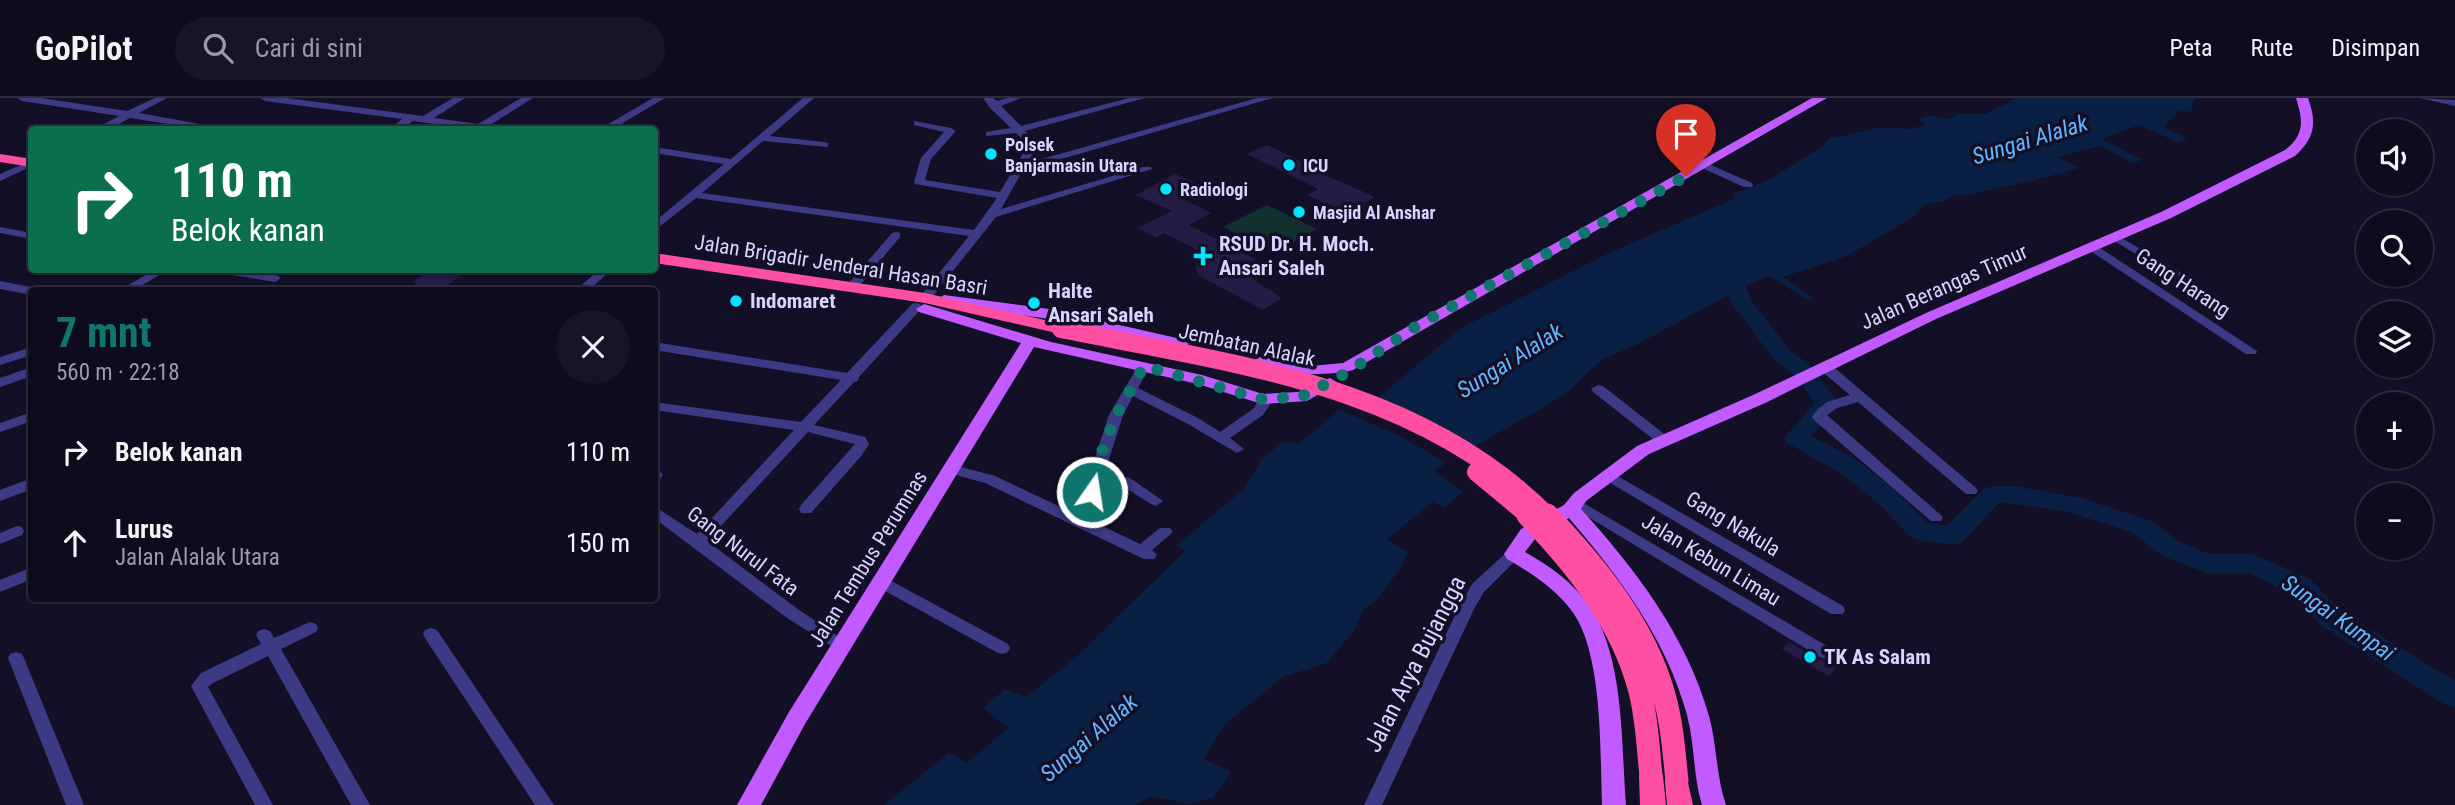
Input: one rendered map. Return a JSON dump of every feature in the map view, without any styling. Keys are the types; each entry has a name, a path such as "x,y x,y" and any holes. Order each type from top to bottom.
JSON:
{"highway":[{"path":"0,152 28,160"},
{"path":"0,158 28,161"},
{"name":"Jalan Brigadir Jenderal Hasan Basri","path":"658,259 851,288 1057,333"},
{"name":"Jalan Brigadir Jenderal Hasan Basri","path":"658,269 925,304"},
{"name":"Jembatan Alalak","path":"1057,333 1272,383 1349,404 1421,438 1490,482 1556,546 1615,632 1637,683 1653,805"},
{"name":"Jembatan Alalak","path":"1057,333 1306,381 1353,395 1429,428 1503,476 1550,518 1571,541 1628,618 1660,683 1668,712 1679,793"}],"main road":[{"path":"925,304 1030,341 1144,366 1266,400 1301,397 1330,376 1377,352 1444,311 1821,98"},
{"name":"Jalan Berangas Timur","path":"1514,554 1528,534 1573,506 1607,475 1663,440 1818,371 1931,316 2179,209 2304,142 2309,120 2302,98"},
{"path":"925,304 1049,314 1330,376"},
{"name":"Jalan Tembus Perumnas","path":"749,805 841,646 1030,341"},
{"path":"1573,506 1637,585 1666,630 1696,709 1708,789 1714,805"},
{"path":"1514,554 1569,595 1591,627 1602,670 1614,805"}],"street":[{"path":"22,98 201,126"},
{"path":"106,126 162,98"},
{"path":"265,98 475,126"},
{"path":"427,118 460,98"},
{"path":"483,126 527,98"},
{"path":"610,126 660,98"},
{"path":"658,225 809,98"},
{"path":"990,102 1016,98"},
{"path":"990,134 1018,130 1140,98"},
{"path":"1020,168 1268,98"},
{"path":"2425,98 2455,103"},
{"path":"699,541 803,427 925,304 992,215 1033,145 990,102"},
{"path":"399,126 411,118"},
{"path":"917,123 951,131 926,158 919,182 1004,196"},
{"path":"760,138 824,145"},
{"path":"658,151 733,162"},
{"path":"0,178 28,163"},
{"path":"1704,165 1748,185"},
{"path":"992,215 1147,169"},
{"path":"694,195 976,234"},
{"path":"0,230 28,235"},
{"path":"851,288 896,235"},
{"path":"2115,237 2176,274"},
{"name":"Gang Harang","path":"2093,248 2251,351"},
{"path":"131,287 157,273"},
{"path":"245,273 275,278"},
{"path":"586,287 602,273"},
{"path":"0,285 27,290"},
{"path":"658,347 853,379"},
{"path":"0,361 28,351"},
{"path":"1071,517 1088,503 1116,415 1144,366"},
{"path":"1818,371 1861,397 1971,491"},
{"path":"0,383 28,372"},
{"path":"1598,389 1652,428 1663,440"},
{"path":"1130,390 1237,449"},
{"path":"1861,397 1834,403 1819,417 1937,517"},
{"path":"1221,439 1263,408 1266,400"},
{"path":"658,406 803,427 854,438 862,443 806,509"},
{"path":"0,428 28,418"},
{"path":"950,469 990,479 1145,553 1165,532"},
{"path":"1096,475 1125,481 1156,500"},
{"name":"Gang Nakula","path":"1607,475 1837,610"},
{"path":"0,496 28,486"},
{"name":"Jalan Kebun Limau","path":"1573,506 1826,653"},
{"name":"Gang Nurul Fata","path":"658,514 699,541 777,605 841,646"},
{"path":"0,539 17,531"},
{"name":"Jalan Arya Bujangga","path":"1373,805 1478,587 1514,554"},
{"path":"0,586 28,574"},
{"path":"882,582 1002,648"},
{"path":"264,805 199,686 207,678 267,641 310,628"},
{"path":"431,634 545,805"},
{"path":"267,641 360,805"},
{"path":"16,657 75,805"}],"green space":[{"path":"1267,205 1317,229 1274,253 1223,227"}],"water":[{"name":"Sungai Alalak","path":"2017,98 2195,98 2191,112 2179,111 2164,127 2188,139 2177,142 2139,125 2102,139 2142,160 2133,163 2100,146 2059,157 2079,168 1971,194 1954,195 1944,201 1924,205 1913,217 1847,256 1783,277 1814,298 1807,300 1770,276 1751,283 1638,344 1603,359 1564,395 1434,470 1463,492 1444,508 1433,502 1387,539 1408,552 1401,568 1376,600 1363,610 1354,631 1327,663 1283,677 1225,724 1204,759 1231,772 1213,798 1187,804 1152,796 1135,805 884,805 949,753 967,763 1008,728 983,708 1005,689 1026,697 1075,658 1185,551 1177,545 1244,489 1262,458 1283,442 1299,444 1338,411 1380,396 1461,328 1609,253 1734,199 1733,194 1769,180 1824,145 1829,138 1878,128 1913,128 1926,124 1918,119 1930,115 1948,119 1958,114 1986,114"}],"pier":[{"path":"1372,395 1425,417 1478,448 1450,465 1402,437 1336,408"}],"building":[{"path":"1267,145 1375,197 1346,213 1307,195 1318,189 1247,154"},
{"path":"1175,174 1197,183 1175,195 1211,213 1189,225 1271,267 1251,278 1282,298 1263,310 1198,275 1196,268 1203,253 1164,233 1156,238 1138,228 1172,211 1136,195"},
{"path":"426,273 464,273 442,287 416,287 415,280"},
{"name":"TK As Salam","path":"1789,642 1819,659 1839,665 1829,676 1782,649"}],"waterway":[{"name":"Sungai Kumpai","path":"1725,259 1743,304 1783,356 1801,369 1827,404 1796,438 1848,466 1887,497 1919,531 1953,536 1968,517 1994,494 2015,494 2072,504 2142,527 2171,549 2207,563 2253,564 2300,586 2332,619 2455,696"}],"place":[{"name":"Polsek Banjarmasin Utara","path":"991,154"},
{"name":"ICU","path":"1289,165"},
{"name":"Radiologi","path":"1166,189"},
{"name":"Masjid Al Anshar","path":"1299,212"},
{"name":"RSUD Dr. H. Moch. Ansari Saleh","path":"1203,256"},
{"name":"Indomaret","path":"736,301"},
{"name":"Halte Ansari Saleh","path":"1034,303"},
{"name":"TK As Salam","path":"1810,657"}],"route":[{"path":"1092,492 1101,454 1116,415 1144,366 1202,380 1262,399 1278,401 1301,397 1363,363 1415,327 1686,176"}]}
